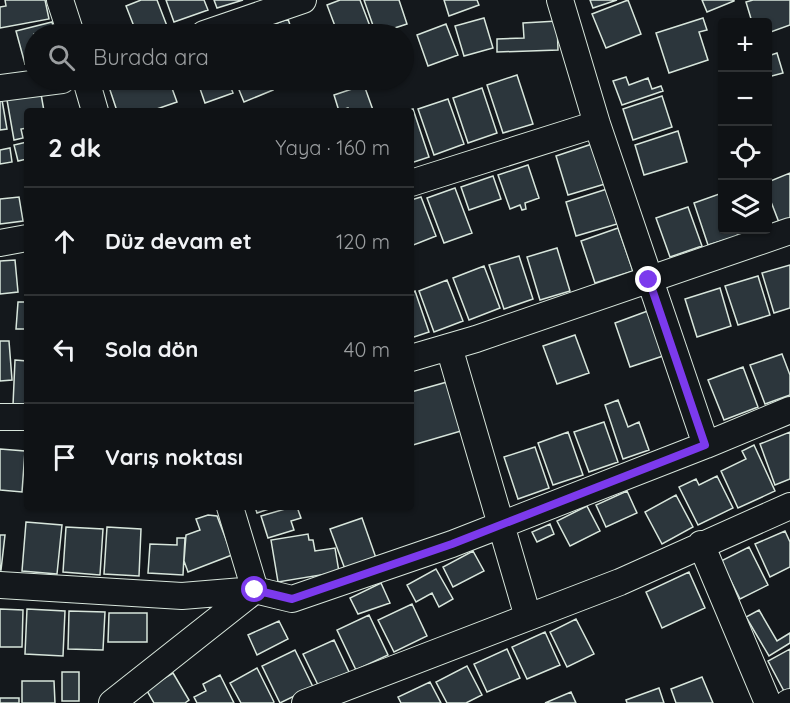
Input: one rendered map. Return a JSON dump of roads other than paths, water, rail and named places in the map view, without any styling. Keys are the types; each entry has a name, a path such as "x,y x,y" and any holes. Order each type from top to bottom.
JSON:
{"street":[{"path":"60,0 68,24"},
{"path":"233,24 303,0"},
{"path":"560,0 597,124 705,445"},
{"path":"0,88 24,85"},
{"path":"89,90 94,108"},
{"path":"414,182 597,124"},
{"path":"414,357 790,231"},
{"path":"0,243 24,239"},
{"path":"449,347 528,617"},
{"path":"0,585 182,596 255,590 292,599 501,526 790,410"},
{"path":"0,417 24,417"},
{"path":"305,703 620,582 790,506"},
{"path":"231,510 255,590"},
{"path":"701,544 768,703"},
{"path":"112,703 255,590"}]}
